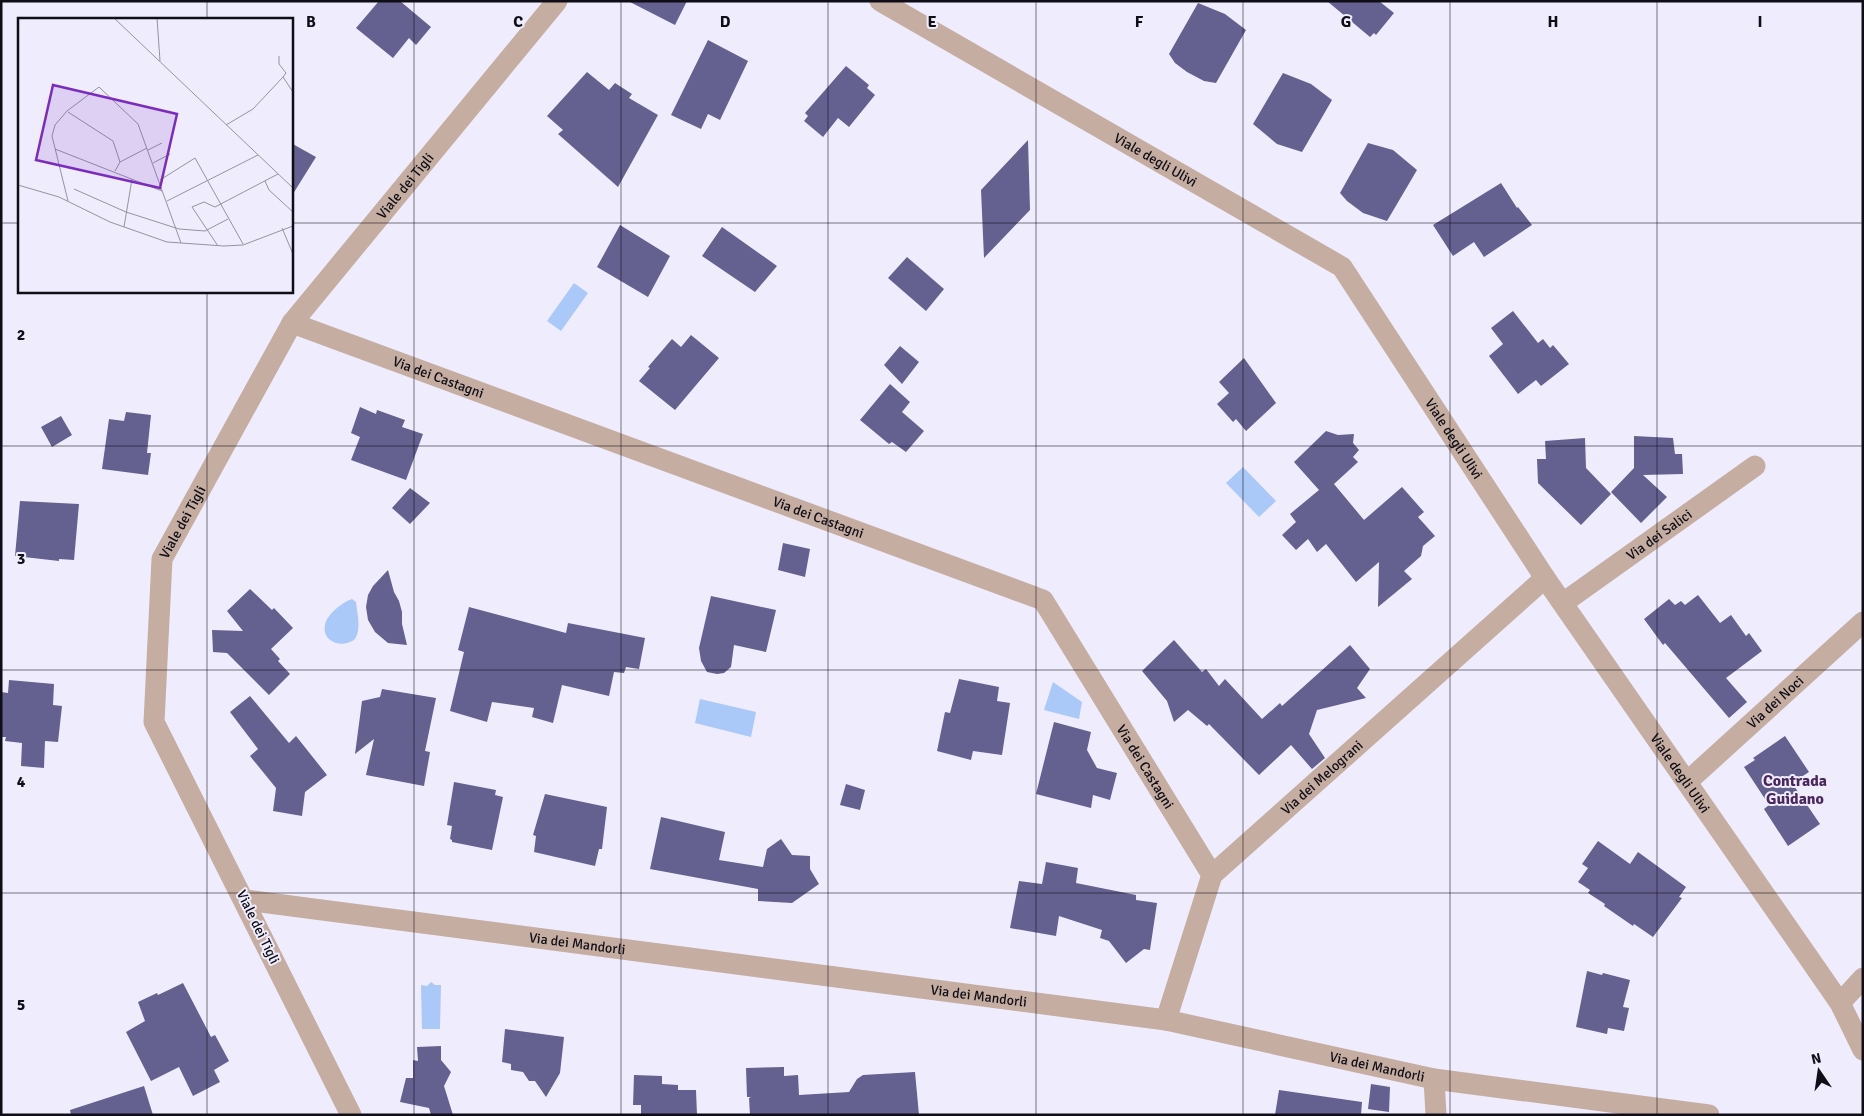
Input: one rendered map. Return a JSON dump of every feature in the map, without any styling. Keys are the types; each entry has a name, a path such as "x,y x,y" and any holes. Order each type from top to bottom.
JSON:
{"street":[{"name":"Viale dei Tigli","path":"351,1115 245,900 154,722 162,559 292,323 557,1"},
{"name":"Viale degli Ulivi","path":"880,1 1342,266 1545,578 1840,1002 1863,1050"},
{"name":"Via dei Castagni","path":"292,323 1043,600 1212,875"},
{"name":"Via dei Salici","path":"1563,603 1755,466"},
{"name":"Via dei Melograni","path":"1212,875 1545,578"},
{"name":"Via dei Noci","path":"1687,782 1863,622"},
{"path":"1166,1020 1212,875"},
{"name":"Via dei Mandorli","path":"245,900 1166,1020 1434,1079 1709,1115"},
{"path":"1840,1002 1863,978"},
{"path":"1434,1079 1436,1115"}],"water":[{"path":"574,283 588,293 561,331 547,321"},
{"path":"1243,467 1276,501 1259,517 1226,483"},
{"path":"352,599 356,602 358,620 356,637 353,641 343,644 334,642 326,634 326,621 336,609"},
{"path":"1053,682 1082,702 1079,719 1044,710"},
{"path":"700,699 756,712 751,737 695,723"},
{"path":"431,982 435,985 441,985 440,1029 422,1029 421,985 427,986"}],"building":[{"path":"379,1 400,1 431,27 416,45 409,38 393,58 356,28"},
{"path":"628,1 687,1 675,25"},
{"path":"1327,1 1379,1 1394,13 1376,35 1374,33 1370,37"},
{"path":"1198,3 1225,14 1246,30 1216,83 1204,81 1187,72 1175,63 1169,54"},
{"path":"708,40 748,61 720,120 708,114 701,129 671,115"},
{"path":"846,66 869,85 867,88 875,95 849,127 838,118 823,137 804,121 808,116 805,113"},
{"path":"587,72 609,90 615,83 632,94 629,98 658,115 618,187 558,134 563,130 547,116"},
{"path":"1283,73 1311,84 1332,100 1302,152 1277,144 1253,124"},
{"path":"1028,140 1030,210 984,258 981,190"},
{"path":"1368,143 1393,150 1417,170 1387,221 1363,213 1340,193"},
{"path":"292,144 316,157 292,195"},
{"path":"1501,183 1517,208 1532,225 1484,257 1474,242 1453,256 1433,225"},
{"path":"620,225 670,256 648,297 597,267"},
{"path":"722,227 777,266 755,292 702,256"},
{"path":"907,257 944,289 926,311 888,278"},
{"path":"1513,311 1538,343 1543,339 1550,348 1553,345 1569,364 1541,386 1536,380 1518,394 1489,356 1503,344 1491,328"},
{"path":"691,335 719,358 675,410 639,381 650,368 648,367 672,339 681,347"},
{"path":"900,346 919,362 902,384 884,365"},
{"path":"1244,358 1276,403 1246,431 1236,419 1233,422 1217,404 1229,393 1219,382"},
{"path":"890,384 910,402 902,412 924,431 906,452 892,442 889,444 860,420"},
{"path":"360,407 376,414 377,410 405,420 402,427 423,434 406,480 351,460 360,437 351,433"},
{"path":"126,412 151,415 147,453 151,453 148,475 102,469 109,419 124,421"},
{"path":"61,416 72,435 52,447 41,427"},
{"path":"1326,431 1338,435 1354,434 1353,443 1359,450 1353,457 1358,462 1334,484 1364,520 1402,487 1424,512 1418,517 1435,536 1423,546 1421,556 1404,571 1412,579 1378,607 1379,562 1356,582 1326,544 1317,552 1308,539 1296,550 1282,535 1296,522 1290,514 1319,490 1294,462"},
{"path":"1634,436 1673,438 1675,454 1682,454 1683,474 1643,475 1667,497 1641,523 1611,492 1634,468"},
{"path":"1585,438 1586,468 1611,494 1581,525 1538,483 1537,459 1546,459 1545,441"},
{"path":"410,488 430,503 410,524 392,508"},
{"path":"20,501 79,504 74,560 59,559 59,561 15,556"},
{"path":"783,543 810,549 805,577 778,570"},
{"path":"388,570 402,612 402,624 407,645 388,643 375,632 368,620 366,607 368,595 373,586"},
{"path":"250,589 272,610 274,608 293,628 271,649 280,659 278,661 290,674 269,695 227,653 213,652 212,630 243,631 227,611"},
{"path":"1698,595 1720,623 1731,615 1746,636 1749,633 1762,651 1726,678 1747,702 1729,718 1665,643 1663,645 1644,619 1669,599 1675,605 1681,601 1685,605"},
{"path":"711,596 776,610 766,652 734,645 731,667 724,673 707,672 701,661 699,648"},
{"path":"469,607 566,633 568,623 645,638 639,669 626,667 624,673 614,672 609,696 562,685 553,723 532,717 534,708 492,702 487,722 450,711 464,652 458,650"},
{"path":"1174,640 1202,672 1206,669 1219,686 1225,679 1262,719 1280,703 1282,706 1350,645 1370,669 1357,688 1366,698 1317,710 1309,734 1325,758 1312,769 1291,745 1259,775 1209,724 1207,726 1188,710 1174,722 1167,701 1142,671"},
{"path":"959,679 999,687 997,701 1010,703 1002,755 973,751 971,760 937,751 945,712 950,713"},
{"path":"9,680 54,684 53,705 62,706 58,742 45,741 44,768 21,766 22,743 5,741 6,737 1,737 1,692 8,693"},
{"path":"382,689 436,698 425,751 430,752 424,786 366,775 374,739 355,754 362,701 380,697"},
{"path":"250,696 289,743 296,736 327,775 305,792 302,816 273,811 276,788 250,756 258,749 230,712"},
{"path":"1054,722 1091,732 1087,750 1097,768 1117,773 1110,800 1093,795 1091,808 1036,794"},
{"path":"1785,736 1809,772 1792,783 1820,824 1788,846 1764,809 1769,805 1744,767 1755,760 1753,758"},
{"path":"454,782 496,790 495,795 503,797 492,850 452,842 450,839 452,826 447,825"},
{"path":"846,784 865,790 860,810 840,805"},
{"path":"545,794 607,807 602,849 599,849 595,866 534,852 536,836 533,835"},
{"path":"661,817 725,832 719,860 763,867 767,849 781,839 792,855 810,856 810,869 819,884 792,903 758,901 758,889 650,869"},
{"path":"1598,841 1630,864 1638,852 1686,887 1679,897 1682,898 1653,937 1604,906 1605,904 1588,893 1590,890 1578,882 1588,868 1582,864"},
{"path":"1046,862 1078,868 1076,883 1136,895 1136,900 1157,903 1150,950 1144,949 1126,963 1109,941 1100,938 1102,930 1059,916 1056,936 1010,928 1019,881 1042,884"},
{"path":"1587,971 1630,980 1623,1007 1629,1008 1624,1031 1608,1028 1607,1034 1576,1027"},
{"path":"183,983 211,1037 215,1035 229,1061 214,1070 220,1082 193,1096 179,1067 151,1081 126,1032 145,1021 138,1002"},
{"path":"505,1029 564,1037 560,1073 546,1097 535,1081 529,1081 523,1072 511,1070 511,1064 502,1062"},
{"path":"441,1046 441,1060 451,1072 444,1086 453,1115 431,1115 429,1108 400,1102 406,1078 413,1078 413,1060 418,1061 417,1047"},
{"path":"784,1067 784,1076 798,1075 799,1095 849,1092 857,1079 863,1075 915,1072 919,1115 750,1115 749,1098 751,1097 747,1097 746,1068"},
{"path":"634,1075 662,1076 662,1084 678,1085 678,1090 696,1090 697,1115 641,1115 641,1105 633,1105"},
{"path":"1371,1084 1390,1087 1389,1112 1368,1109"},
{"path":"144,1086 153,1115 71,1115 70,1110"},
{"path":"1279,1090 1362,1102 1361,1115 1275,1115"}],"district":[{"name":"Contrada Guidano","path":"1795,790"}]}
